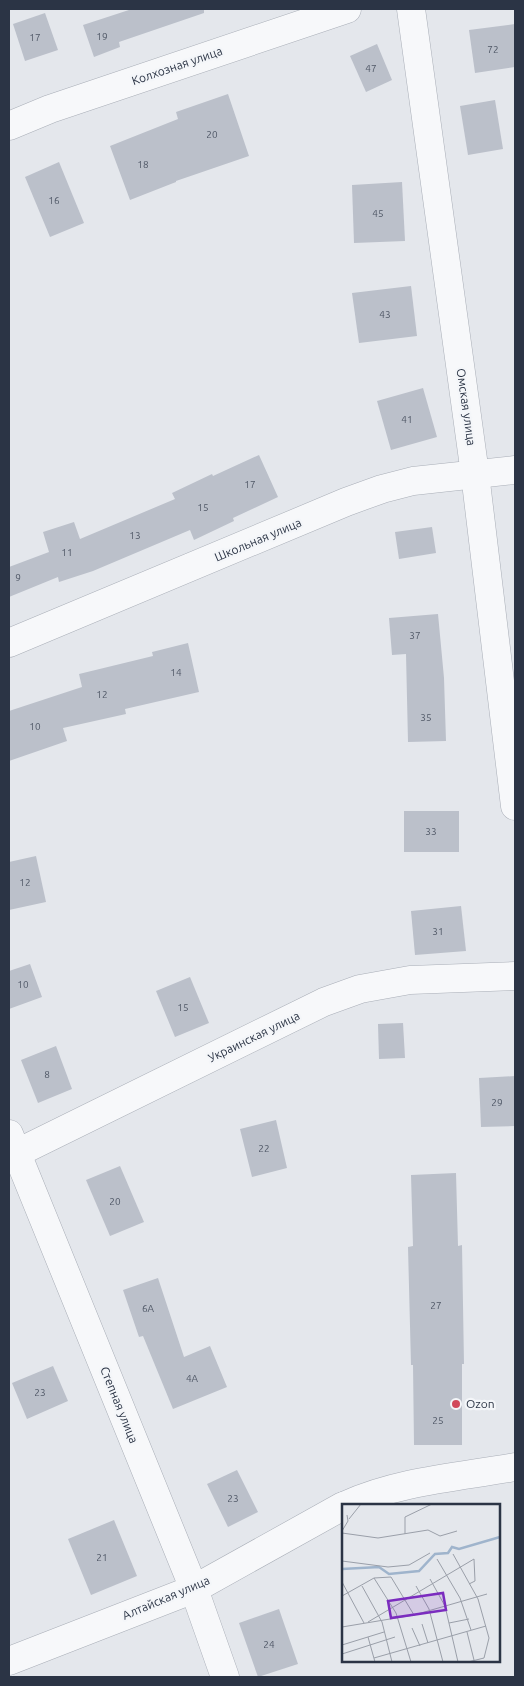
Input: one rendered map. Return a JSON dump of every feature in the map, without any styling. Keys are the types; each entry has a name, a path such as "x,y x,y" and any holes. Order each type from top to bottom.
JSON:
{"street":[{"name":"Колхозная улица","path":"9,126 59,106 347,9"},
{"name":"Омская улица","path":"410,9 475,474 515,806"},
{"name":"Школьная улица","path":"9,643 373,492 413,481 515,470"},
{"name":"Украинская улица","path":"12,1148 324,1002 360,990 410,980 515,976"},
{"name":"Степная улица","path":"12,1148 194,1589 225,1677"},
{"name":"Алтайская улица","path":"346,1504 393,1488 515,1467"},
{"name":"Алтайская улица","path":"9,1661 194,1589 342,1506"}],"building":[{"path":"132,9 204,9 204,13 119,42 120,47 94,57 83,25"},
{"path":"45,13 58,50 25,61 13,24"},
{"path":"515,24 515,67 475,73 469,30"},
{"path":"377,44 392,80 366,92 350,56"},
{"path":"228,94 249,156 176,181 130,200 110,146 178,119 176,112"},
{"path":"495,100 503,149 468,155 460,106"},
{"path":"59,162 84,223 50,237 25,177"},
{"path":"402,182 405,241 354,243 352,185"},
{"path":"411,286 417,336 359,343 352,293"},
{"path":"423,388 437,437 391,450 377,401"},
{"path":"259,455 278,497 233,518 234,521 194,540 190,530 93,571 59,582 58,577 9,597 9,567 49,552 43,532 74,522 80,539 175,499 172,493"},
{"path":"432,527 436,553 399,559 395,532"},
{"path":"438,614 444,678 446,741 408,742 406,654 392,655 389,618"},
{"path":"188,643 199,692 125,709 126,714 63,728 67,741 9,761 9,711 82,687 79,674 153,656 152,652"},
{"path":"404,811 459,811 459,852 404,852"},
{"path":"36,856 46,902 9,910 9,862"},
{"path":"461,906 466,951 415,955 411,911"},
{"path":"30,964 42,997 9,1009 9,971"},
{"path":"190,977 209,1023 175,1037 156,991"},
{"path":"403,1023 405,1058 379,1059 378,1024"},
{"path":"56,1046 72,1089 38,1103 21,1060"},
{"path":"515,1076 515,1126 481,1127 479,1078"},
{"path":"276,1120 287,1168 252,1177 240,1129"},
{"path":"120,1166 144,1222 110,1236 86,1180"},
{"path":"456,1173 458,1246 462,1245 464,1364 462,1364 462,1445 414,1445 408,1247 413,1246 411,1175"},
{"path":"158,1278 184,1357 210,1346 227,1387 173,1409 143,1336 139,1337 123,1290"},
{"path":"53,1366 68,1401 27,1419 12,1383"},
{"path":"237,1470 258,1512 228,1527 207,1484"},
{"path":"114,1520 137,1576 91,1595 68,1539"},
{"path":"279,1609 298,1664 258,1677 239,1623"}],"place":[{"name":"Ozon","path":"456,1404"}]}
